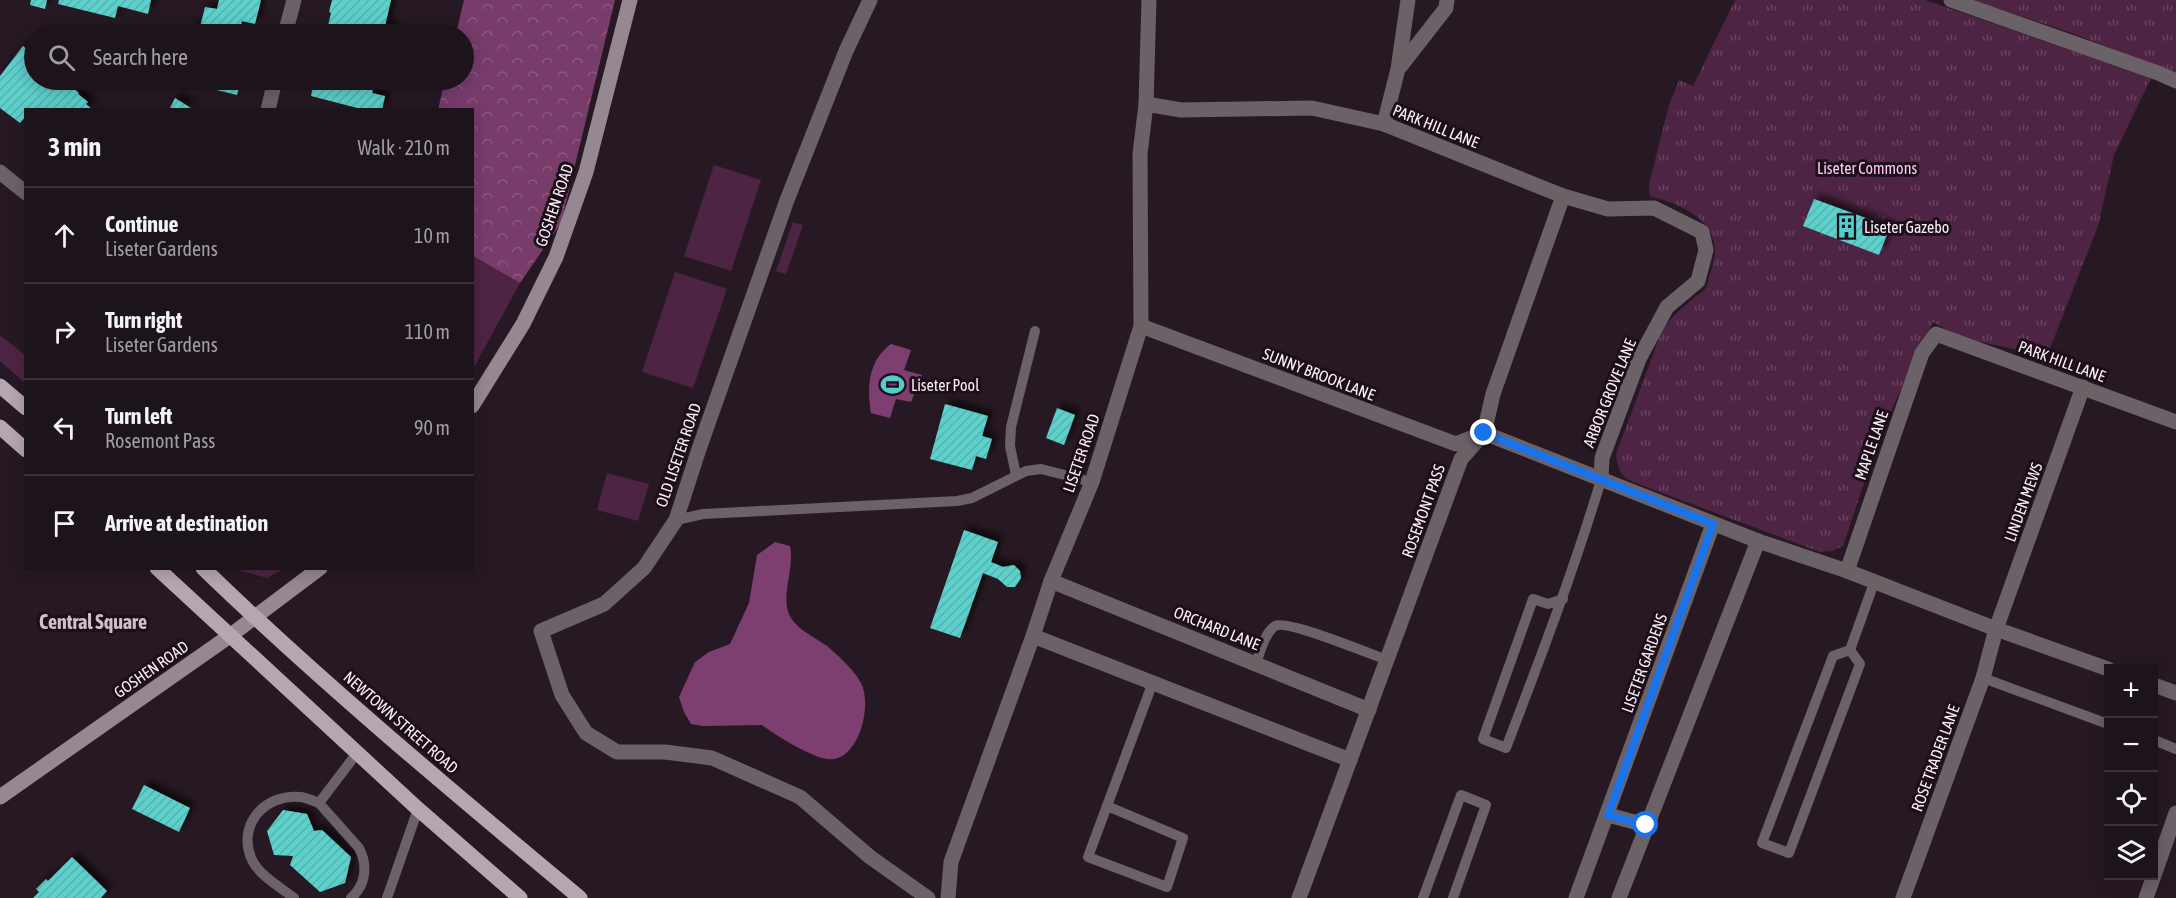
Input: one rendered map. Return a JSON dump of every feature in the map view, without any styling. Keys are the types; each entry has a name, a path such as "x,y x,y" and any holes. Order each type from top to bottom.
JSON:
{"main road":[{"name":"GOSHEN ROAD","path":"474,403 523,324 556,257 585,172 630,0"},
{"path":"0,386 24,406"},
{"path":"0,427 24,448"},
{"path":"159,570 418,809 520,898"},
{"name":"NEWTOWN STREET ROAD","path":"204,570 254,618 429,771 580,898"},
{"name":"GOSHEN ROAD","path":"0,797 231,635 317,570"}],"street":[{"path":"288,24 294,0"},
{"name":"OLD LISETER ROAD","path":"870,0 846,51 787,200 676,520 645,568 604,604 542,631 562,694 586,733 617,752 665,752 712,758 800,797 870,857 928,898"},
{"name":"LISETER ROAD","path":"948,898 951,862 1051,581 1092,482 1141,326 1140,154 1146,104 1149,0"},
{"path":"1384,124 1398,69 1408,0"},
{"path":"1398,69 1446,8 1447,0"},
{"path":"1951,0 2176,81"},
{"path":"268,108 273,90"},
{"name":"PARK HILL LANE","path":"1146,104 1181,110 1312,108 1384,124 1563,196 1608,209 1654,208 1702,232"},
{"path":"0,172 24,191"},
{"path":"1563,196 1492,394 1484,433 1758,541 1847,571 2104,667"},
{"name":"ARBOR GROVE LANE","path":"1601,480 1602,458 1639,359 1667,307 1698,281 1706,250 1702,232"},
{"name":"SUNNY BROOK LANE","path":"1141,326 1456,444 1484,433"},
{"name":"PARK HILL LANE","path":"1936,334 2176,422"},
{"name":"MAPLE LANE","path":"1847,571 1922,353 1936,334"},
{"name":"LINDEN MEWS","path":"1996,628 2083,387"},
{"name":"ROSEMONT PASS","path":"1299,898 1461,459 1484,433"},
{"name":"LISETER GARDENS","path":"1576,898 1713,524"},
{"path":"1619,898 1758,541"},
{"name":"ORCHARD LANE","path":"1051,581 1369,710"},
{"name":"ROSE TRADER LANE","path":"1904,898 1983,678 1996,628"},
{"path":"1033,636 1350,760"},
{"path":"2158,686 2176,693"},
{"path":"2146,898 2176,813"},
{"path":"1608,815 1646,825"}],"lane":[{"path":"1016,476 1010,446 1011,427 1035,331"},
{"path":"676,520 703,514 957,501 979,495 1026,471 1041,469 1092,482"},
{"path":"1563,599 1548,604 1533,599 1483,739 1506,747 1563,599 1601,480"},
{"path":"1850,650 1874,582"},
{"path":"1256,663 1271,630 1275,625 1282,624 1309,631 1387,660"},
{"path":"1850,650 1860,664 1789,854 1762,843 1833,656 1850,650"},
{"path":"1983,678 2104,722"},
{"path":"1107,806 1183,837 1167,887 1088,857 1153,682"},
{"path":"2158,741 2176,748"},
{"path":"319,803 357,753"},
{"path":"1423,898 1461,795 1486,805 1452,898"},
{"path":"294,898 254,863 247,846 249,828 257,813 279,799 303,798 319,803 359,848 365,867 363,883 351,898"},
{"path":"387,898 418,809"}],"green space":[{"path":"464,0 615,0 561,223 520,283 474,257 474,108 438,108 443,90 474,90 474,24 458,24"},
{"name":"Liseter Commons","path":"1735,0 1925,0 2151,78 2114,155 2098,226 2047,356 1962,338 1933,322 1892,409 1843,546 1832,551 1820,552 1635,482 1622,474 1617,463 1616,454 1660,336 1675,315 1705,289 1711,271 1715,255 1714,241 1709,230 1701,220 1678,205 1650,196 1649,184 1669,105 1679,80 1693,86"},
{"path":"1972,0 2176,0 2176,74 2069,32"},
{"path":"714,165 761,180 731,271 684,256"},
{"path":"793,222 803,225 786,274 776,271"},
{"path":"474,257 520,283 474,367"},
{"path":"675,272 727,289 693,388 642,372"},
{"path":"0,335 24,354 24,382 0,361"},
{"path":"607,473 649,484 638,521 597,510"},
{"path":"238,570 281,570 267,578"}],"shaded area":[{"name":"Liseter Pool","path":"891,344 911,350 904,370 922,375 911,402 896,399 890,418 871,413 869,393 874,366 883,351"},
{"path":"775,542 790,546 791,564 786,602 791,618 846,663 861,683 864,693 864,718 860,732 855,743 838,758 827,759 811,754 762,725 703,726 691,724 679,697 695,662 709,652 730,644 749,603 757,555"}],"building":[{"path":"31,0 47,0 45,9 30,5"},
{"path":"59,0 151,0 148,14 118,6 115,18 58,4"},
{"path":"219,0 261,0 255,24 242,21 241,24 201,24 205,7 217,9"},
{"path":"332,0 391,0 385,24 328,24 331,13 329,12"},
{"path":"23,46 24,90 75,90 88,102 86,104 91,108 24,108 24,118 20,123 0,108 0,76"},
{"path":"216,90 238,90 237,95"},
{"path":"312,90 373,90 372,93 385,96 382,108 357,108 311,96"},
{"path":"175,98 191,108 170,108"},
{"name":"Liseter Gazebo","path":"1814,199 1890,227 1879,255 1803,226"},
{"path":"945,404 988,416 982,436 992,439 986,459 976,456 972,470 930,459"},
{"path":"1057,408 1075,415 1064,445 1046,438"},
{"path":"964,530 998,542 991,562 1003,567 1014,565 1020,571 1021,578 1015,587 1007,587 998,579 983,573 960,638 930,628"},
{"path":"144,785 190,808 179,832 132,809"},
{"path":"283,810 307,814 314,831 322,830 351,857 345,883 320,892 290,865 293,856 274,855 267,831"},
{"path":"72,857 107,891 101,898 33,898 39,892 36,889 46,879 48,881"}],"place":[{"name":"Liseter Gazebo","path":"1846,227"},
{"name":"Liseter Pool","path":"893,385"}],"district":[{"name":"Central Square","path":"93,622"}],"route":[{"path":"1484,433 1713,524 1608,815 1646,825"}]}
